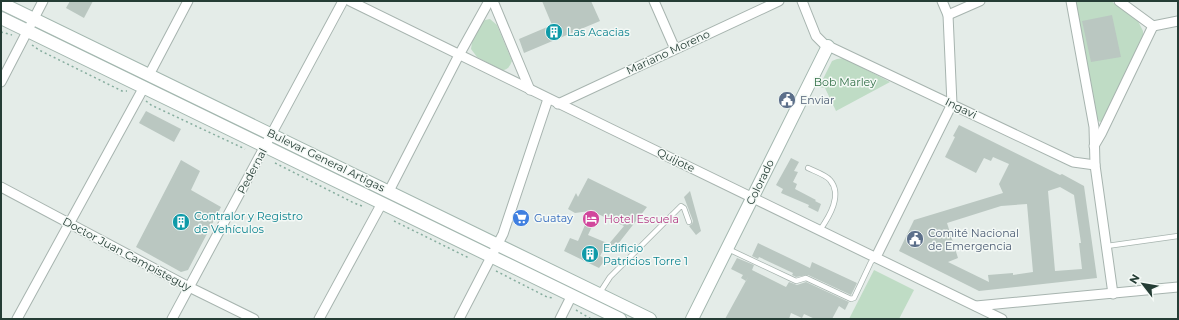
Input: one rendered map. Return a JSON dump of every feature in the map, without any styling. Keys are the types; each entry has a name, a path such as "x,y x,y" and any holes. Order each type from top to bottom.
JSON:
{"main road":[{"name":"Bulevar General Artigas","path":"1,3 650,319"},
{"name":"Bulevar General Artigas","path":"1,18 25,36 570,300 620,319"},
{"name":"Colorado","path":"692,319 828,46"}],"street":[{"path":"1,82 43,1"},
{"path":"149,75 188,1"},
{"name":"Pedernal","path":"172,319 343,1"},
{"name":"Quijote","path":"350,1 558,104 753,197 1002,319"},
{"path":"389,191 459,55 489,1"},
{"path":"493,1 530,90"},
{"path":"654,1 676,49"},
{"name":"Mariano Moreno","path":"558,104 779,1"},
{"path":"802,1 816,36 828,46"},
{"path":"876,257 952,104 948,15 942,1"},
{"path":"948,15 980,1"},
{"path":"1071,1 1094,127 1095,165 1113,294"},
{"path":"1119,1 1153,26 1178,21"},
{"path":"1094,146 1102,134 1153,26"},
{"name":"Ingavi","path":"828,46 1074,162 1095,165"},
{"path":"16,319 141,92"},
{"path":"458,319 503,234 548,99"},
{"name":"Doctor Juan Campisteguy","path":"1,187 189,287 254,319"},
{"path":"319,319 380,207"},
{"path":"975,306 1178,287"},
{"path":"560,319 570,300"}],"lane":[{"path":"808,168 830,180 834,188 834,202 829,217 820,230"},
{"path":"599,294 610,276 681,206 684,208 689,222"},
{"path":"1107,246 1178,236"},
{"path":"728,249 796,281 806,278 851,299 854,298 871,262 876,257"}],"path":[{"path":"1,32 14,36 25,36 31,44 39,50 122,91 141,92 158,108 243,149 262,150"},
{"path":"274,163 354,203 380,207 395,222 489,261 498,273 547,297 570,300 592,319"}],"green space":[{"path":"1074,1 1111,1 1138,21 1143,31 1143,36 1102,121 1100,122 1096,119"},
{"path":"490,19 497,25 512,61 505,70 501,70 477,57 471,49 472,42 482,22"},
{"path":"43,30 257,134 256,135 42,31"},
{"name":"Bob Marley","path":"844,58 890,82 836,111 825,88 819,87 832,61"},
{"path":"874,270 914,290 899,319 849,319"}],"building":[{"path":"70,1 93,1 84,18 66,8"},
{"name":"Las Acacias","path":"542,1 591,1 600,21 524,53 519,39 552,25"},
{"path":"1112,15 1121,57 1091,62 1082,21"},
{"path":"146,111 181,129 174,142 139,123"},
{"path":"959,125 1084,186 1097,278 979,291 899,251 914,220 1003,193 999,184 1009,164 993,157 991,161 984,158 976,173 945,157 955,137 953,136","holes":["1060,187 1074,195 1081,243 1079,243 1082,269 1055,271 1048,191","1027,204 1033,272 1013,275 1013,273 988,275 989,282 948,262 958,258 947,223 1001,206"]},
{"path":"791,158 799,162 794,171 798,172 793,182 797,184 795,189 821,204 818,212 808,207 809,205 781,193 783,189 776,185"},
{"name":"Contralor y Registro de Vehículos","path":"181,160 200,171 191,190 221,207 188,270 181,272 136,247"},
{"path":"588,178 647,207 614,249 608,245 624,226 598,214 588,235 607,243 600,256 606,259 599,268 564,251 570,238 578,241 590,211 575,213 568,209 576,193 578,197"},
{"path":"690,191 701,231 696,235 689,226 693,221 684,197"},
{"path":"758,243 810,268 812,262 857,283 851,295 808,275 796,277 792,275 793,273 759,257 758,259 752,256"},
{"path":"737,258 754,265 752,270 786,287 789,282 797,285 806,282 849,302 845,310 839,306 832,319 815,319 804,314 802,318 791,313 789,319 725,319 746,281 741,278 743,275 731,269"}],"place":[{"name":"Las Acacias","path":"554,32"},
{"name":"Enviar","path":"787,100"},
{"name":"Guatay","path":"521,218"},
{"name":"Hotel Escuela","path":"591,219"},
{"name":"Contralor y Registro de Vehículos","path":"181,222"},
{"name":"Comité Nacional de Emergencia","path":"915,239"},
{"name":"Edificio Patricios Torre 1","path":"590,254"}]}
